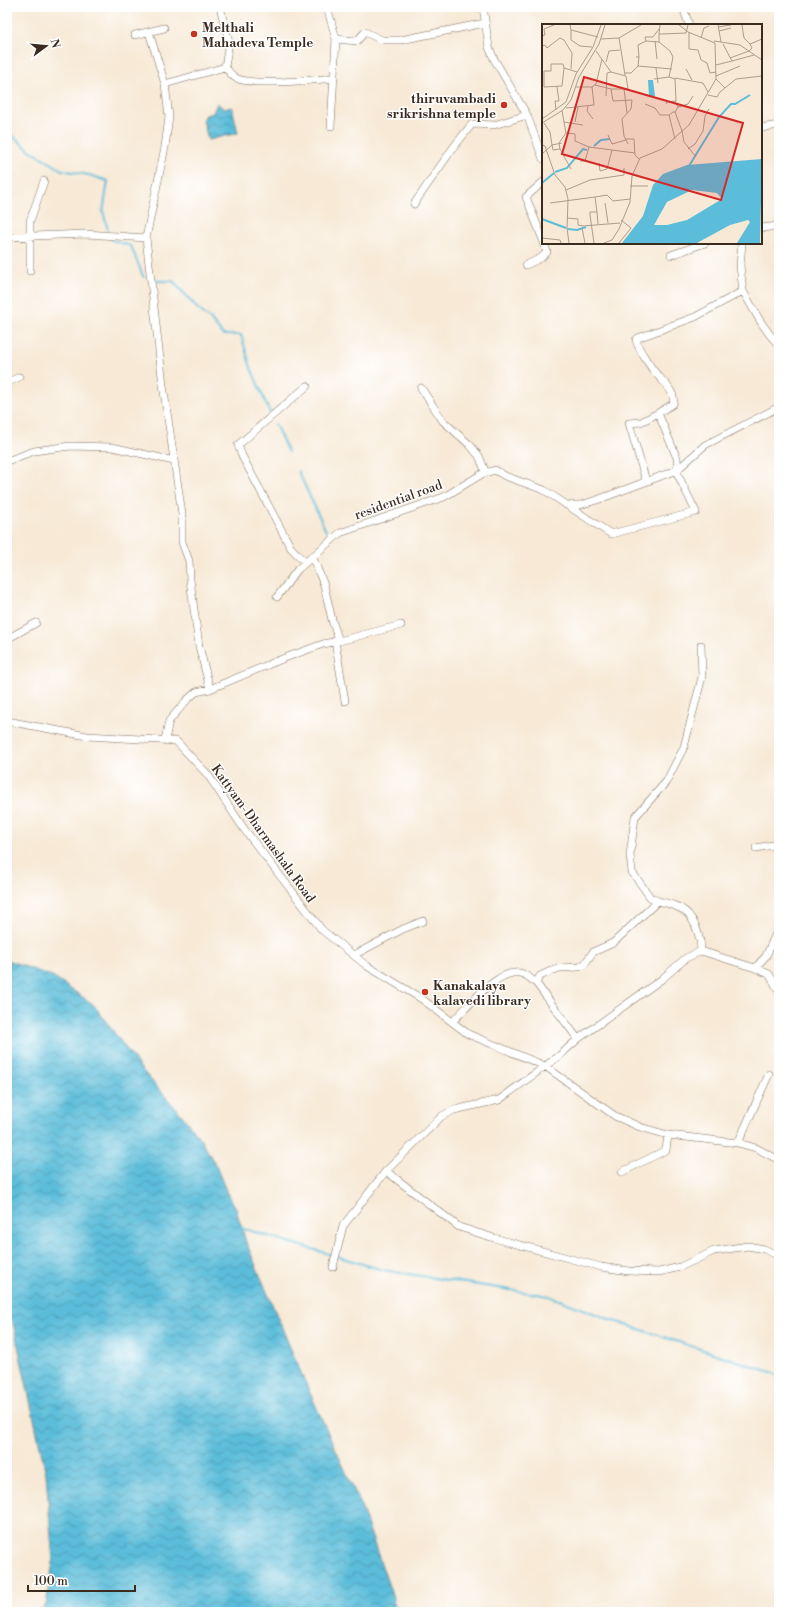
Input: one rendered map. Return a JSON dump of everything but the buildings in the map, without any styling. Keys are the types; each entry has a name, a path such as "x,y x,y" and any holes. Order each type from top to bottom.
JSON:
{"street":[{"path":"220,7 229,42 225,67"},
{"path":"327,7 336,39 332,126"},
{"path":"483,7 489,47 494,59 527,115 542,157"},
{"path":"683,7 689,24"},
{"path":"336,39 357,40 365,32 382,40 401,40 485,23"},
{"path":"135,35 164,28"},
{"path":"149,32 165,84 170,117 146,238 163,385 182,514 182,542 189,561 190,580 199,646 210,689"},
{"path":"225,67 234,77 245,81 282,81 334,78"},
{"path":"165,84 225,67"},
{"path":"414,204 472,124 494,125 527,115"},
{"path":"762,128 779,125"},
{"path":"30,271 30,221 44,181"},
{"path":"542,183 526,197 542,237"},
{"path":"762,228 779,226"},
{"path":"7,237 86,234 146,238"},
{"path":"526,265 541,258 547,252 545,244"},
{"path":"671,255 702,244"},
{"path":"742,244 740,266 743,291 757,318 770,336 779,345"},
{"path":"646,481 629,424 641,422 673,404 674,401 671,392 642,354 636,340 695,317 743,291"},
{"path":"7,382 19,377"},
{"path":"306,562 291,548 242,456 238,445 307,386"},
{"path":"421,388 443,421 470,444 479,456 486,473 495,470 506,476 544,490 611,534 696,512 681,481 677,470 677,458 658,413"},
{"path":"566,505 580,505 592,502 677,470 705,445 779,407"},
{"path":"7,461 34,451 70,446 112,447 174,461"},
{"name":"residential road","path":"277,597 298,569 340,533 433,502 486,473"},
{"path":"312,556 324,585 337,641 344,701"},
{"path":"7,639 36,623"},
{"path":"165,740 169,721 196,692 210,689 266,665 337,641 401,625"},
{"path":"701,646 702,677 684,747 666,782 635,817 630,855 632,872 650,897 679,907 690,915 700,939 701,951"},
{"name":"Kattyam-Dharmashala Road","path":"7,721 87,736 176,741 208,775 244,829 322,930 367,966 422,999 453,1021 468,1034 546,1066 615,1116 640,1127 668,1134 738,1143 756,1148 779,1160"},
{"path":"756,848 778,844 779,846"},
{"path":"536,983 540,976 551,971 560,968 579,967 584,965 593,952 613,943 658,901"},
{"path":"354,955 423,920"},
{"path":"755,968 766,956 779,927"},
{"path":"334,1264 343,1226 386,1171 442,1116 454,1110 499,1100 546,1066 578,1039 662,979 686,958 701,951 755,968 769,974 779,991"},
{"path":"453,1021 490,985 504,976 520,973 536,983 578,1039"},
{"path":"738,1143 769,1074"},
{"path":"622,1172 666,1150 668,1134"},
{"path":"386,1171 459,1227 601,1267 629,1271 660,1272 680,1267 714,1250 748,1246 764,1249 779,1256"}],"water":[{"path":"217,103 224,109 232,107 238,133 208,140 203,120 206,115 213,113"},
{"path":"7,960 51,976 93,1004 142,1070 181,1114 203,1143 216,1166 227,1193 235,1206 246,1242 301,1373 360,1503 393,1598 396,1612 37,1612 46,1605 53,1562 46,1474 13,1323 7,1315"}],"waterway":[{"path":"7,131 28,149 62,170 89,175 108,181 103,212 108,230"},
{"path":"112,240 131,246 144,277"},
{"path":"155,281 173,281 197,308 210,319 223,335 241,335 251,368 270,413"},
{"path":"275,424 288,452"},
{"path":"298,471 326,531"},
{"path":"241,1228 383,1270 549,1296 617,1322 774,1373 779,1376"}],"place":[{"name":"Melthali Mahadeva Temple","path":"194,34"},
{"name":"thiruvambadi srikrishna temple","path":"504,105"},
{"name":"Kanakalaya kalavedi library","path":"425,992"}]}
